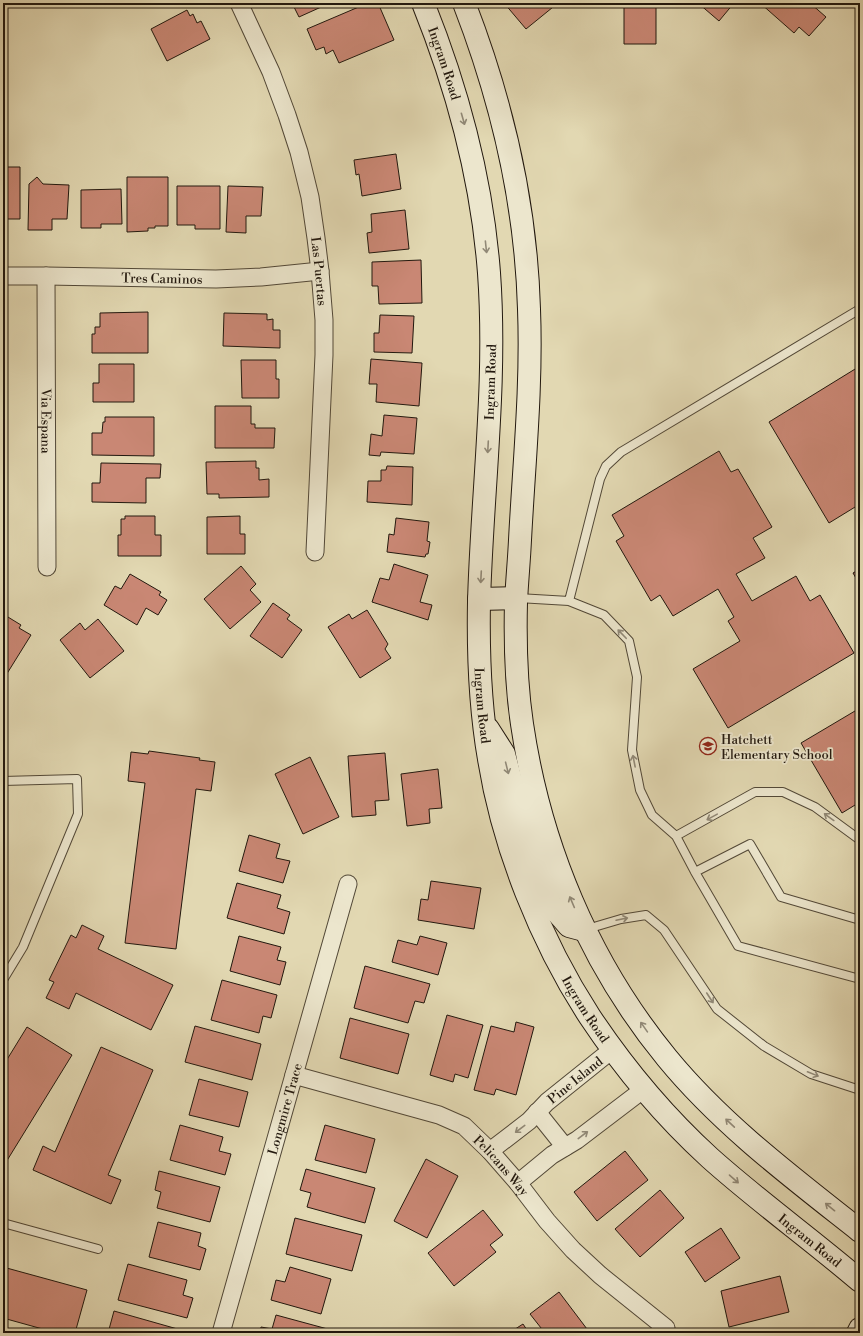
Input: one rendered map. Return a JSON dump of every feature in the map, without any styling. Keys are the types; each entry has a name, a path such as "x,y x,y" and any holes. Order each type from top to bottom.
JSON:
{"main road":[{"name":"Ingram Road","path":"423,3 439,42 466,130 476,175 484,226 489,273 491,314 490,397 479,599 480,665 484,722 489,760 496,794 516,861 535,913 571,986 591,1018 644,1089 679,1129 710,1158 758,1199 860,1281"},
{"path":"464,3 489,72 500,110 516,188 524,237 529,309 529,390 516,598 518,680 521,722 529,765 539,809 552,852 584,930 608,972 640,1021 667,1058 693,1087 748,1140 860,1231"},
{"path":"479,599 516,598"},
{"path":"484,722 504,754 532,853 550,904 569,926 584,930"},
{"path":"858,1333 860,1329"}],"street":[{"name":"Las Puertas","path":"239,3 271,72 298,152 310,198 320,271 324,320 324,355 315,552"},
{"name":"Tres Caminos","path":"3,276 216,279 261,277 320,271"},
{"name":"Via Espana","path":"46,276 47,567"},
{"name":"Longmire Trace","path":"221,1333 348,884"},
{"name":"Pine Island","path":"490,1151 529,1121 547,1102 613,1049"},
{"name":"Pelicans Way","path":"294,1075 439,1115 464,1126 490,1151 518,1183 547,1221 573,1250 663,1330"},
{"path":"518,1183 552,1155 576,1140 644,1089"},
{"name":"Pine Island","path":"537,1112 565,1147"}],"lane":[{"path":"569,601 600,479 606,466 621,452 860,309"},
{"path":"516,598 569,601 604,615 629,641 637,677 632,750 640,790 652,815 676,836 738,946 860,979"},
{"path":"3,781 77,778 78,814 23,947 3,980"},
{"path":"676,836 755,792 783,792 815,807 860,840"},
{"path":"695,872 750,844 781,897 860,920"},
{"path":"584,930 620,919 646,915 664,930 717,1009 764,1046 811,1074 860,1090"},
{"path":"3,1223 98,1250"}],"building":[{"path":"292,3 330,3 299,17"},
{"path":"368,3 378,3 394,40 339,63 333,50 326,54 324,47 316,50 307,29"},
{"path":"504,3 558,3 526,29"},
{"path":"624,3 656,3 656,44 624,44"},
{"path":"698,3 734,3 719,21"},
{"path":"760,3 810,3 826,17 809,36 799,27 794,33"},
{"path":"187,10 190,16 193,14 197,23 201,21 210,39 167,61 151,29"},
{"path":"396,154 401,189 362,196 359,174 356,175 354,160"},
{"path":"3,167 20,167 20,219 3,219"},
{"path":"37,177 43,184 69,185 67,219 52,219 52,230 28,230 29,184"},
{"path":"127,177 168,177 168,226 155,226 155,228 148,228 148,231 127,232"},
{"path":"177,186 220,186 220,229 195,229 195,225 177,225"},
{"path":"228,186 263,187 261,216 246,216 246,233 226,232"},
{"path":"121,189 122,224 101,224 101,228 81,228 81,190"},
{"path":"405,210 409,249 369,253 367,233 372,232 371,214"},
{"path":"421,260 422,303 379,304 378,286 372,286 372,262"},
{"path":"3,309 6,309 6,334 3,334"},
{"path":"148,312 148,353 92,353 92,334 95,334 95,327 100,327 100,313"},
{"path":"224,313 267,314 267,320 273,319 273,330 280,330 280,348 223,346"},
{"path":"380,315 414,316 412,353 374,352 374,333 379,333"},
{"path":"371,359 422,363 419,406 376,402 377,384 369,384"},
{"path":"241,360 276,360 276,379 279,379 279,398 242,398"},
{"path":"3,364 7,364 7,380 3,380"},
{"path":"99,364 134,364 134,402 93,402 93,383 99,383"},
{"path":"860,366 860,504 829,523 769,422"},
{"path":"215,406 251,406 251,424 255,424 255,428 275,428 274,448 215,448"},
{"path":"384,415 417,418 414,454 381,452 380,456 369,455 371,434 382,436"},
{"path":"105,417 154,417 154,456 92,455 92,433 102,433"},
{"path":"3,432 5,432 4,451 3,451"},
{"path":"719,451 731,472 738,469 772,527 753,538 765,558 736,574 752,601 796,576 810,601 820,595 854,653 728,728 693,669 740,641 728,621 734,617 718,589 673,616 660,595 651,601 616,541 624,536 612,515"},
{"path":"256,461 256,468 259,468 259,480 269,479 269,497 219,498 219,494 207,494 206,462"},
{"path":"101,463 161,464 160,478 146,478 146,503 92,502 92,483 100,483"},
{"path":"387,466 413,467 412,505 367,502 368,481 381,481 381,470 386,470"},
{"path":"125,516 155,516 155,535 161,535 161,556 118,556 118,535 121,535 121,519 125,519"},
{"path":"240,516 240,534 245,534 245,554 207,554 207,517"},
{"path":"396,518 429,522 427,541 430,542 428,554 426,554 425,557 387,552 389,534 394,535"},
{"path":"394,564 428,575 420,602 432,605 428,620 372,602 380,578 389,580"},
{"path":"241,566 256,584 250,590 261,602 230,629 204,599"},
{"path":"860,569 860,585 853,573"},
{"path":"130,574 161,592 159,595 167,600 158,615 146,608 137,625 104,605 115,586 121,589"},
{"path":"273,603 290,615 287,619 302,630 282,658 250,636"},
{"path":"367,610 388,644 385,649 391,658 360,678 328,627 349,614 352,619"},
{"path":"3,614 21,625 19,628 31,635 3,680"},
{"path":"98,619 124,651 90,678 60,640 80,623 85,630"},
{"path":"860,708 860,802 842,813 801,743"},
{"path":"149,751 200,758 199,760 215,762 211,791 196,789 176,949 125,943 145,783 128,781 131,752 148,754"},
{"path":"385,753 389,800 375,801 376,815 352,817 348,756"},
{"path":"310,757 339,817 303,834 275,774"},
{"path":"438,769 442,808 429,809 430,823 407,826 401,774"},
{"path":"249,835 280,844 276,858 290,861 283,883 239,871"},
{"path":"431,881 481,888 474,929 418,920 421,899 428,900"},
{"path":"237,883 281,895 277,908 290,912 284,934 227,918"},
{"path":"82,925 104,936 98,949 173,985 151,1030 76,993 69,1009 46,998 54,982 49,980 71,935 76,938"},
{"path":"239,936 281,947 277,960 286,962 280,985 230,971"},
{"path":"420,936 447,943 438,975 392,962 398,940 417,945"},
{"path":"365,966 430,984 424,1003 415,1001 408,1023 354,1008"},
{"path":"222,980 277,995 271,1018 263,1016 259,1033 211,1020"},
{"path":"447,1015 483,1025 468,1078 455,1074 453,1082 430,1075"},
{"path":"350,1018 409,1034 398,1074 340,1058"},
{"path":"516,1022 534,1027 516,1095 496,1089 494,1095 474,1090 491,1026 514,1032"},
{"path":"195,1026 261,1044 252,1080 185,1062"},
{"path":"27,1027 72,1055 3,1167 3,1066"},
{"path":"101,1047 153,1070 108,1175 121,1180 111,1204 33,1170 43,1146 55,1152"},
{"path":"199,1079 248,1092 239,1127 189,1115"},
{"path":"180,1125 223,1137 219,1151 231,1154 225,1175 170,1160"},
{"path":"325,1125 375,1139 366,1173 315,1160"},
{"path":"625,1151 648,1180 597,1221 574,1192"},
{"path":"426,1159 458,1176 427,1238 394,1221"},
{"path":"306,1169 375,1188 365,1223 307,1207 311,1193 300,1190"},
{"path":"159,1171 220,1187 210,1222 157,1208 161,1192 155,1190"},
{"path":"660,1190 684,1218 640,1257 615,1229"},
{"path":"483,1210 503,1235 490,1245 496,1252 454,1286 428,1253"},
{"path":"295,1218 362,1235 352,1271 286,1254"},
{"path":"158,1222 201,1233 198,1246 206,1249 200,1270 149,1257"},
{"path":"721,1228 740,1258 705,1282 685,1252"},
{"path":"128,1264 187,1280 183,1295 193,1298 187,1318 118,1300"},
{"path":"3,1267 87,1290 75,1333 57,1333 3,1318"},
{"path":"290,1267 331,1279 321,1314 271,1300 276,1280 285,1282"},
{"path":"780,1276 789,1312 729,1327 721,1291"},
{"path":"559,1292 590,1333 545,1333 530,1314"},
{"path":"114,1311 181,1330 180,1333 108,1333"},
{"path":"276,1315 335,1331 334,1333 260,1333 261,1327 272,1329"},
{"path":"523,1324 529,1333 509,1333"}],"place":[{"name":"Hatchett Elementary School","path":"708,746"}]}
